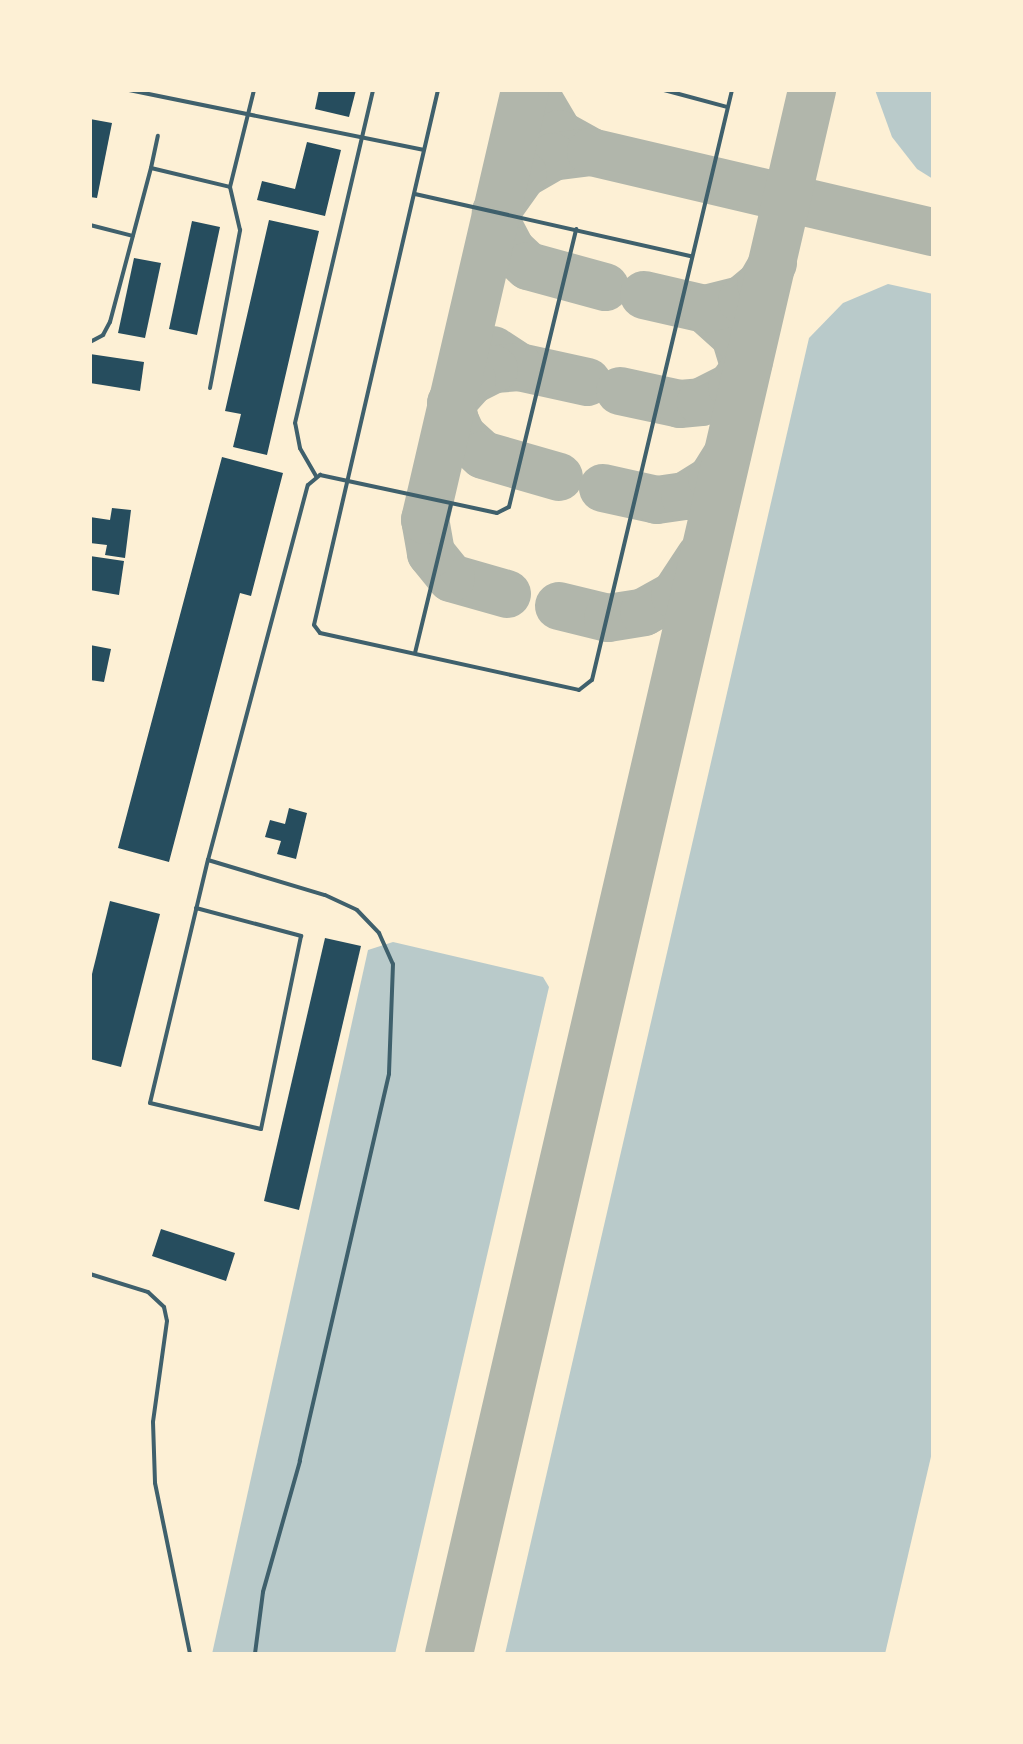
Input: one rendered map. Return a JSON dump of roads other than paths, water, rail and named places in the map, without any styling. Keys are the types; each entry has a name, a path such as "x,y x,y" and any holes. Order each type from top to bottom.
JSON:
{"lane":[{"path":"128,90 425,150"},
{"path":"210,388 240,230 230,187 254,90"},
{"path":"316,476 300,448 295,423 373,90"},
{"path":"438,90 314,625 320,633 579,690 590,686 732,90"},
{"path":"664,90 728,107"},
{"path":"90,342 103,335 110,322 158,136"},
{"path":"151,168 230,187"},
{"path":"416,194 692,256"},
{"path":"90,225 133,236"},
{"path":"316,476 497,513 512,502 576,228"},
{"path":"196,908 301,936 261,1129 150,1103 196,908 208,860 308,485 316,476"},
{"path":"414,653 452,504"},
{"path":"208,860 324,895 357,910 380,933 393,964 389,1074 300,1461 264,1592 255,1654"},
{"path":"90,1274 148,1292 164,1307 167,1321 153,1422 156,1483 190,1654"}]}
